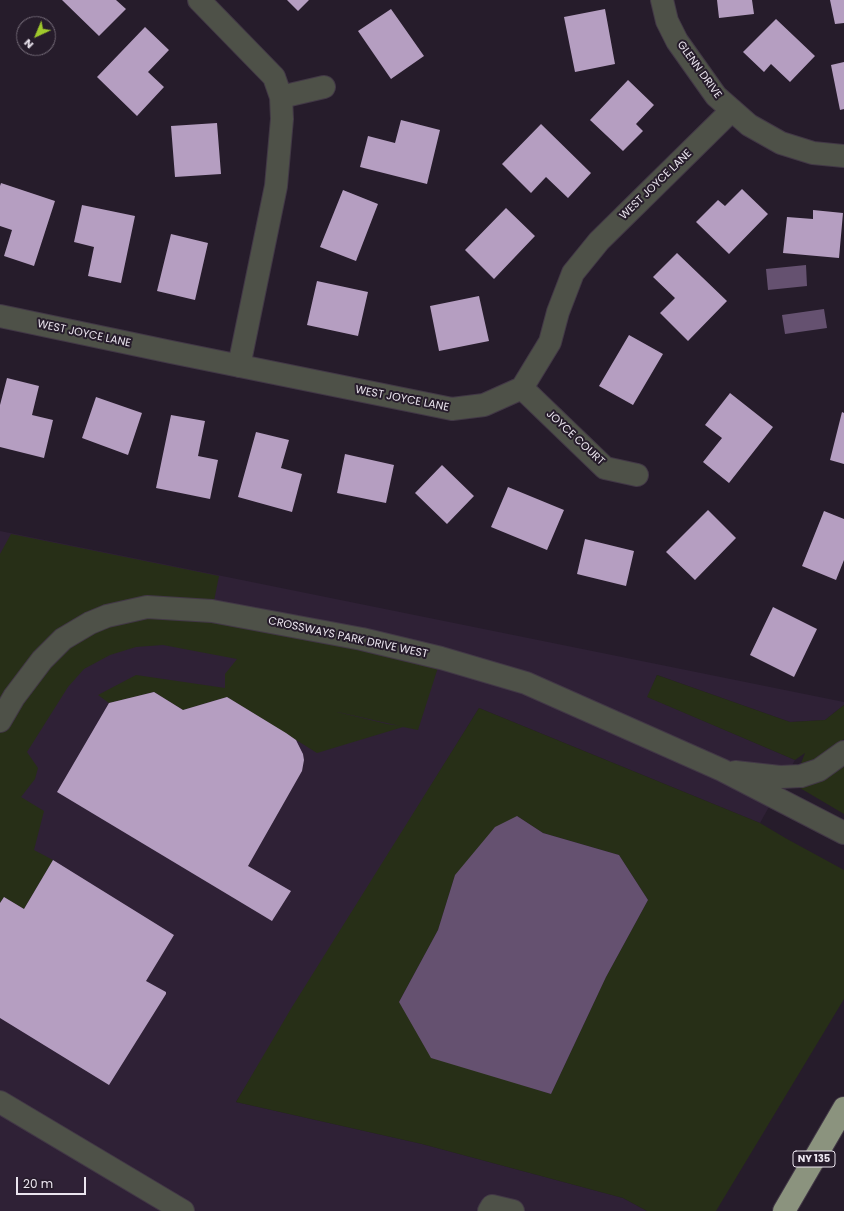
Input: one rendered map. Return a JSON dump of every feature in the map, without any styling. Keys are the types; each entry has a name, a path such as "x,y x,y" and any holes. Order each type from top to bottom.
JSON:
{"highway":[{"name":"NY 135","path":"784,1211 844,1108"}],"street":[{"path":"199,0 274,77 281,97 282,119 276,186 239,366"},
{"name":"GLENN DRIVE","path":"662,0 667,21 677,41 716,96 749,125 781,142 813,152 844,156"},
{"path":"281,97 324,87"},
{"name":"WEST JOYCE LANE","path":"0,316 452,409 484,406 522,388 550,342 558,312 573,274 599,241 732,110"},
{"name":"JOYCE COURT","path":"522,388 605,468 637,475"},
{"name":"CROSSWAYS PARK DRIVE WEST","path":"0,721 14,697 42,660 64,639 90,623 107,616 147,607 212,611 362,639 441,658 526,684 722,770 844,834"},
{"name":"CROSSWAYS PARK DRIVE WEST","path":"722,770 780,776 801,776 819,770 844,752"},
{"path":"0,1102 183,1211"},
{"path":"489,1211 492,1206 513,1211"}],"shaded area":[{"path":"806,265 807,286 768,290 766,269"},
{"path":"824,309 827,328 785,334 782,315"},
{"path":"0,531 844,702 844,705 825,720 790,722 657,675 648,697 795,760 760,823 479,708 236,1102 422,1144 623,1198 647,1211 0,1211"},
{"path":"517,816 543,833 619,855 648,900 606,977 551,1094 431,1058 399,1002 438,930 455,875 495,827"}],"green space":[{"path":"11,534 219,576 212,611 441,658 418,730 403,727 317,753 227,697 183,710 154,692 109,703 98,695 136,675 225,688 225,674 237,659 163,645 136,647 110,655 84,669 68,687 27,752 38,768 35,779 21,797 44,811 34,850 53,860 24,909 4,897 0,903 0,554","holes":["337,712 400,726 387,724"]},
{"path":"657,675 790,722 825,720 844,705 844,739 832,749 798,771 805,753 795,760 647,697"},
{"path":"479,708 760,823 844,870 844,999 716,1211 647,1211 623,1198 422,1144 236,1102 292,1007","holes":["517,816 543,833 619,855 648,900 606,977 551,1094 519,1084 399,1002 438,930 455,875"]},
{"path":"844,766 844,814 799,787 822,778"}],"building":[{"path":"62,0 116,0 126,9 99,36"},
{"path":"287,0 309,0 298,11"},
{"path":"717,0 752,0 754,14 719,18"},
{"path":"830,0 844,0 844,23 835,24"},
{"path":"391,9 424,56 391,79 358,31"},
{"path":"605,9 615,64 575,72 564,17"},
{"path":"776,19 815,56 790,82 771,64 764,72 743,52"},
{"path":"145,27 169,50 148,72 164,87 137,116 97,77"},
{"path":"844,62 844,109 840,110 831,65"},
{"path":"628,80 654,105 636,124 643,131 623,151 590,120"},
{"path":"401,120 440,130 427,184 360,167 368,136 395,143"},
{"path":"217,123 221,174 175,177 171,126"},
{"path":"541,124 591,173 568,198 546,177 531,193 502,164"},
{"path":"1,183 55,201 34,266 4,256 12,230 0,226"},
{"path":"742,189 768,214 729,254 696,222 718,200 725,206"},
{"path":"343,190 378,204 356,261 320,247"},
{"path":"82,205 135,216 121,283 88,276 94,247 74,242"},
{"path":"506,208 535,236 494,279 465,250"},
{"path":"813,210 843,213 839,258 783,253 787,217 813,219"},
{"path":"171,234 208,243 195,300 157,291"},
{"path":"677,253 727,301 688,341 660,313 675,298 653,277"},
{"path":"317,281 368,292 358,336 307,325"},
{"path":"479,296 489,341 439,351 430,306"},
{"path":"629,335 663,354 633,405 599,386"},
{"path":"7,378 39,386 32,415 53,420 44,458 0,447 0,405"},
{"path":"730,393 773,427 729,483 703,462 722,438 705,425"},
{"path":"96,397 142,413 128,455 82,438"},
{"path":"842,412 844,413 844,464 830,460"},
{"path":"171,415 205,421 198,456 218,460 210,499 156,488"},
{"path":"256,432 289,440 281,468 302,474 292,512 238,497"},
{"path":"345,454 394,465 386,503 337,493"},
{"path":"442,465 474,496 447,524 415,493"},
{"path":"508,487 564,510 547,550 491,527"},
{"path":"708,510 736,538 695,580 666,552"},
{"path":"824,511 844,519 844,560 836,580 802,566"},
{"path":"585,539 634,551 626,586 577,574"},
{"path":"773,607 817,629 794,677 750,655"},
{"path":"154,692 183,710 227,697 296,740 303,754 304,760 302,771 248,866 291,891 272,921 57,792 109,703"},
{"path":"53,860 174,935 146,981 166,992 166,994 109,1085 0,1018 0,903 4,897 24,909"}]}
